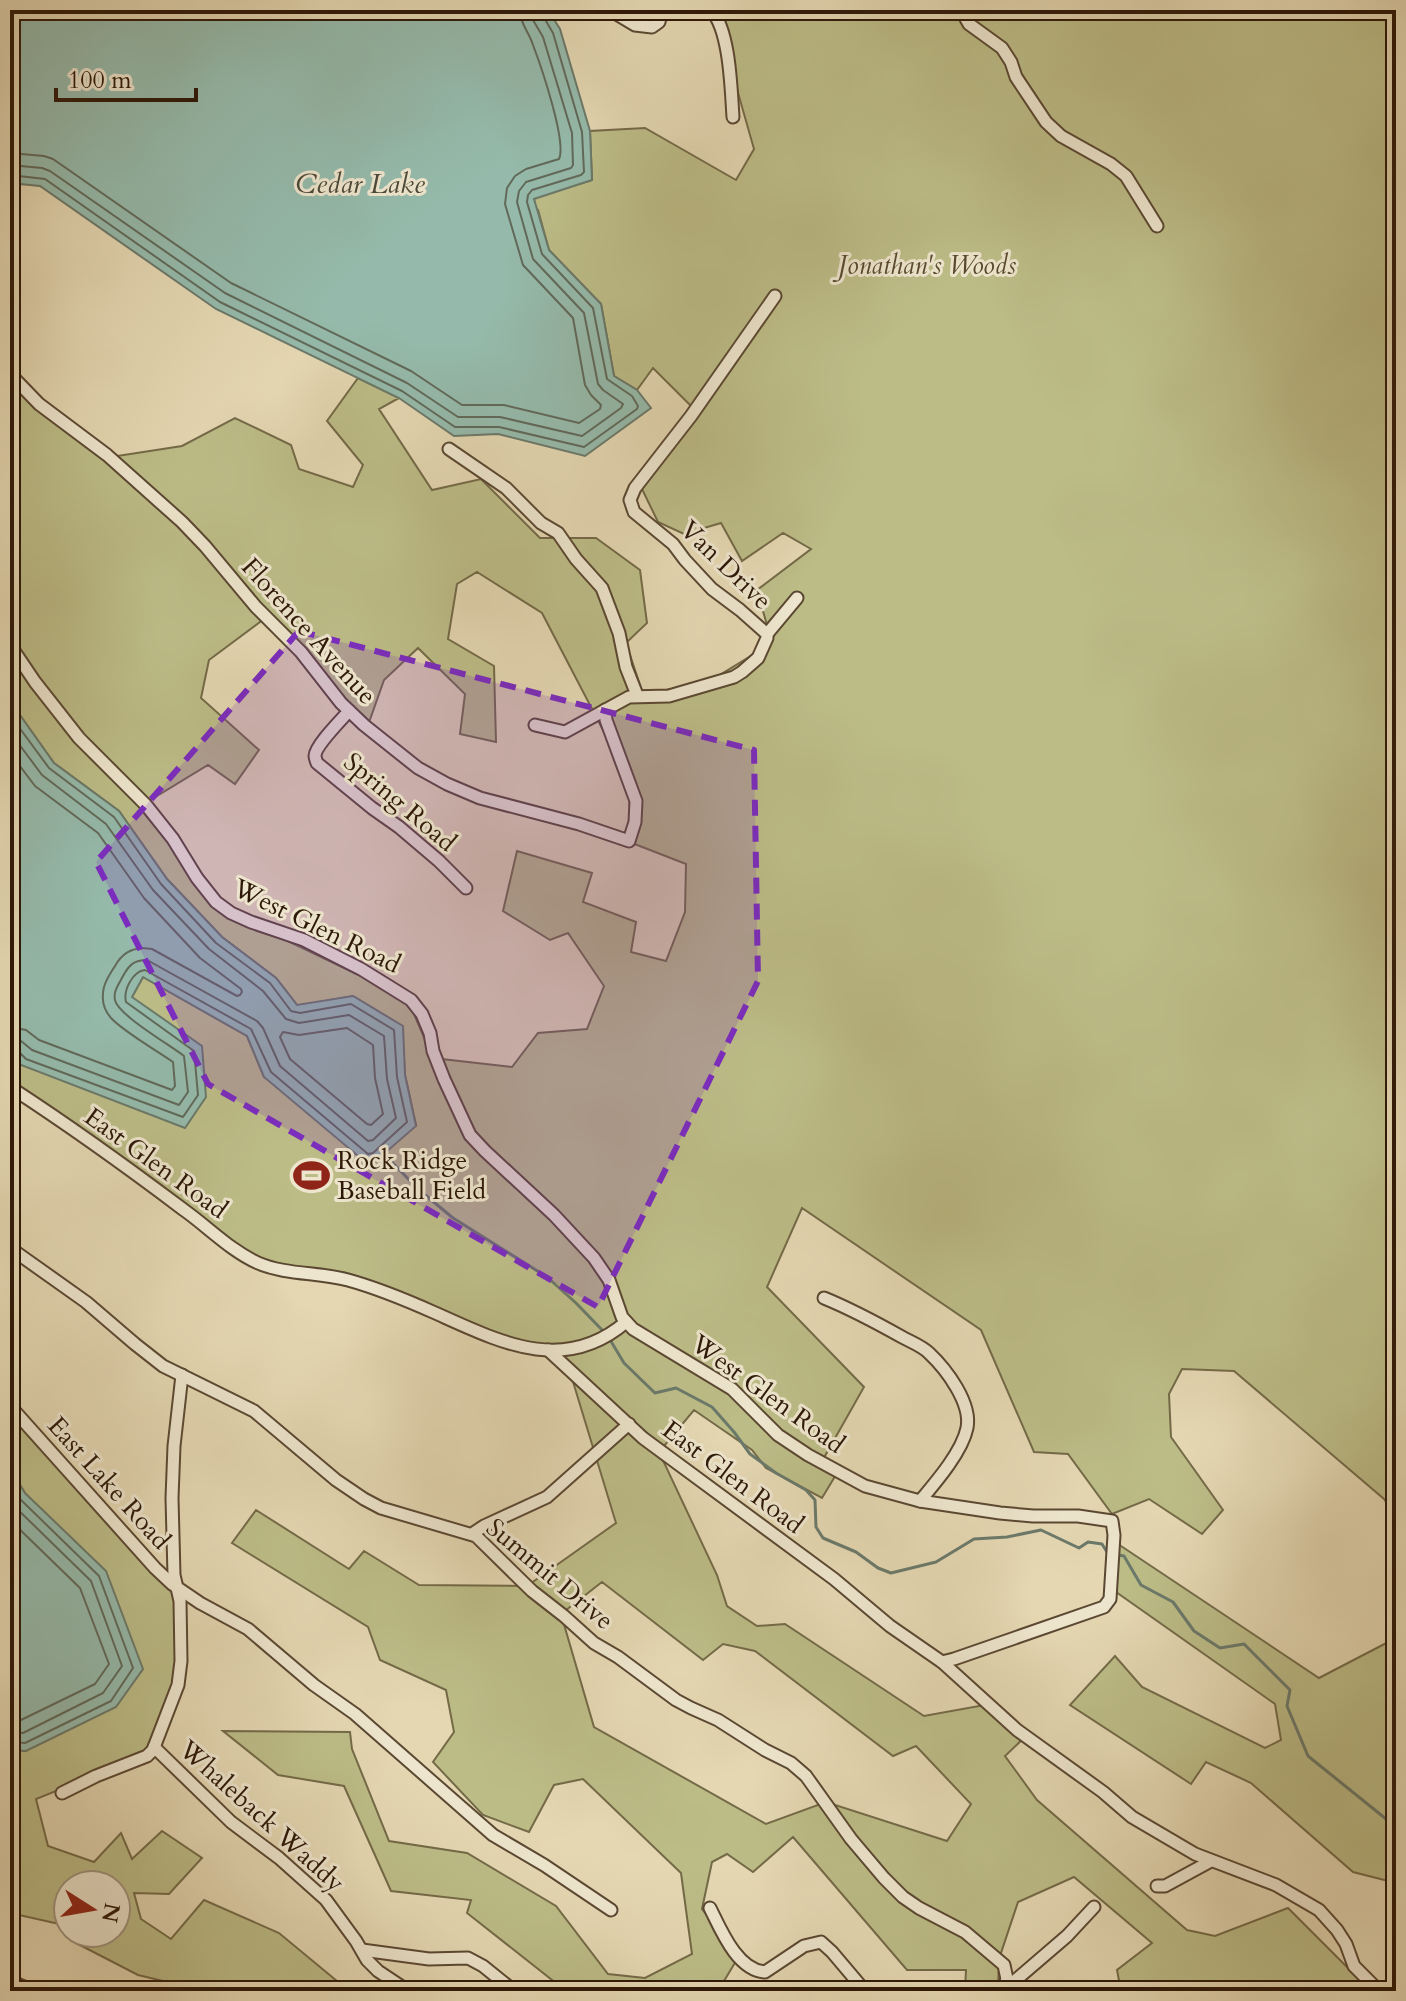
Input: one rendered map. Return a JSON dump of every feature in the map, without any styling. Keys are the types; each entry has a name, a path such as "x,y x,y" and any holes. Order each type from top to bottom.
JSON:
{"street":[{"path":"610,10 635,25 652,27 659,22 662,10"},
{"path":"711,10 716,16 727,55 733,117"},
{"path":"961,10 969,24 1002,48 1016,77 1046,122 1061,136 1126,176 1157,226"},
{"name":"Van Drive","path":"535,725 565,732 629,697 669,696 734,677 758,658 767,634 712,589 673,544 632,508 630,500 635,488 691,416 775,296"},
{"name":"Florence Avenue","path":"10,374 39,404 107,455 182,522 256,607 301,652 349,711 418,768 480,798 579,824 629,841 635,822 636,801 605,710"},
{"path":"449,449 506,488 541,523 558,533 602,588 637,695"},
{"path":"767,634 797,598"},
{"name":"West Glen Road","path":"10,645 79,738 146,805 216,902 251,922 304,940 361,969 411,1000 422,1014 444,1079 470,1135 594,1258 609,1280 622,1317 633,1329 732,1389 778,1435 865,1486 920,1501 1000,1513 1078,1516 1112,1521 1110,1599 1104,1607 942,1662"},
{"name":"Spring Road","path":"349,711 316,751 317,763 409,835 466,888"},
{"name":"East Glen Road","path":"10,1087 100,1148 234,1249 258,1263 281,1270 349,1280 405,1300 491,1338 524,1348 548,1350 643,1438 942,1662 1017,1730 1103,1792 1132,1817 1195,1854 1276,1885 1319,1910 1346,1944 1354,1966 1379,1991"},
{"name":"Summit Drive","path":"10,1248 86,1302 163,1366 254,1411 336,1480 364,1499 381,1508 476,1536 532,1591 594,1643 676,1700 718,1720 791,1763 806,1776 851,1839 903,1897 965,1932 1004,1965 1007,1979 1003,1991"},
{"path":"824,1298 845,1306 928,1351 966,1405 968,1422 964,1439 920,1501"},
{"path":"548,1350 603,1339 626,1322"},
{"path":"62,1793 147,1756 154,1747 178,1685 181,1661 180,1601 174,1575 172,1498 182,1375"},
{"name":"East Lake Road","path":"10,1406 155,1568 177,1587 248,1629 314,1685 355,1714 493,1835 611,1910"},
{"path":"472,1534 547,1497 629,1424"},
{"name":"Whaleback Waddy","path":"154,1747 231,1822 326,1900 362,1950"},
{"path":"1157,1886 1165,1886 1211,1861"},
{"path":"1003,1991 1067,1936 1094,1907"},
{"path":"710,1908 726,1942 753,1969 765,1972 804,1946 821,1942 865,1991"},
{"path":"362,1950 378,1971 408,1991"},
{"path":"362,1950 429,1959 468,1958 514,1991"},
{"path":"10,1981 33,1991"}],"highlighted area":[{"path":"299,631 754,750 758,981 598,1307 208,1084 96,862"}],"green space":[{"name":"Jonathan's Woods","path":"709,10 1396,10 1396,1517 1384,1499 1234,1371 1182,1369 1169,1394 1171,1437 1223,1510 1202,1534 1149,1499 1112,1514 1068,1454 1034,1452 981,1330 802,1208 767,1287 864,1387 821,1463 837,1473 822,1498 766,1468 752,1450 694,1410 659,1452 717,1575 727,1606 757,1626 785,1624 924,1716 990,1704 1027,1735 1005,1756 1037,1800 1187,1930 1215,1936 1288,1908 1371,1991 1121,1991 1117,1970 1152,1943 1074,1877 1018,1902 999,1959 998,1991 965,1991 966,1970 907,1970 793,1837 753,1872 727,1854 712,1862 702,1909 739,1956 718,1991 566,1991 467,1913 471,1900 391,1891 344,1786 278,1775 223,1731 350,1732 352,1749 389,1841 467,1853 556,1906 608,1974 645,1978 692,1954 681,1873 583,1779 554,1785 529,1832 483,1815 433,1762 454,1732 446,1690 380,1660 368,1627 232,1543 256,1510 349,1569 364,1551 419,1585 527,1586 616,1523 567,1362 467,1331 363,1284 256,1264 10,1090 10,1054 21,1065 132,997 143,977 247,1036 264,1077 416,1125 405,1075 402,1026 353,996 298,1006 276,978 222,937 167,879 119,811 54,763 10,701 10,376 111,457 182,446 235,418 291,445 299,469 353,487 363,465 327,421 358,378 399,398 379,409 432,490 481,479 540,538 596,538 640,570 647,623 626,643 643,694 713,679 767,646 771,639 757,590 811,549 783,533 742,561 721,523 684,534 658,522 642,489 695,410 653,368 637,390 614,376 601,304 549,250 534,198 592,180 590,131 645,128 736,180 754,149 723,40","holes":["477,572 542,613 628,778 632,843 686,864 685,912 666,961 631,952 636,922 583,902 592,873 517,851 503,911 550,940 568,933 604,986 587,1029 538,1033 512,1067 433,1058 407,998 225,911 139,807 208,765 235,784 259,750 201,698 209,660 268,616 367,728 384,680 418,648 465,694 460,734 496,742 494,666 448,639 457,584","602,1582 703,1660 723,1644 755,1651 893,1756 916,1746 971,1804 947,1841 826,1802 766,1824 594,1727 561,1614"]},
{"path":"10,1413 177,1594 181,1680 150,1753 36,1799 48,1846 94,1862 121,1833 132,1859 162,1831 202,1858 169,1894 134,1893 141,1919 171,1939 204,1900 279,1933 349,1991 205,1991 138,1975 88,1949 132,1949 132,1869 52,1869 52,1922 10,1913 10,1750 26,1751 25,1493 10,1469"},
{"path":"1115,1542 1319,1678 1396,1638 1396,1883 1353,1872 1251,1783 1206,1762 1191,1784 1070,1705 1115,1656 1142,1687 1265,1748 1281,1740 1275,1704 1109,1587"}],"water":[{"name":"Cedar Lake","path":"10,10 548,10 560,29 590,131 592,180 534,199 549,250 601,304 614,376 637,390 651,408 585,456 498,434 454,436 399,398 216,309 40,186 10,183"},
{"path":"10,701 54,763 119,811 167,879 222,937 276,978 297,1005 353,996 403,1026 405,1075 416,1126 370,1166 264,1077 247,1036 143,977 132,997 202,1046 206,1097 185,1128 21,1065 10,1054"},
{"path":"10,1469 25,1493 106,1571 143,1669 116,1707 26,1751 10,1750"}],"waterway":[{"path":"384,1154 418,1189 453,1218 547,1277 604,1332"},
{"path":"609,1338 624,1363 655,1393 676,1388 712,1407 750,1454 806,1490 815,1500 816,1527 823,1538 856,1552 878,1568 891,1573 936,1562 974,1539 1007,1537 1041,1530 1079,1548 1088,1542 1102,1544 1107,1552"},
{"path":"1118,1555 1124,1556 1141,1585 1173,1602 1194,1631 1220,1648 1244,1644 1290,1690 1287,1706 1308,1756 1396,1827"}],"place":[{"name":"Rock Ridge Baseball Field","path":"311,1175"}]}
